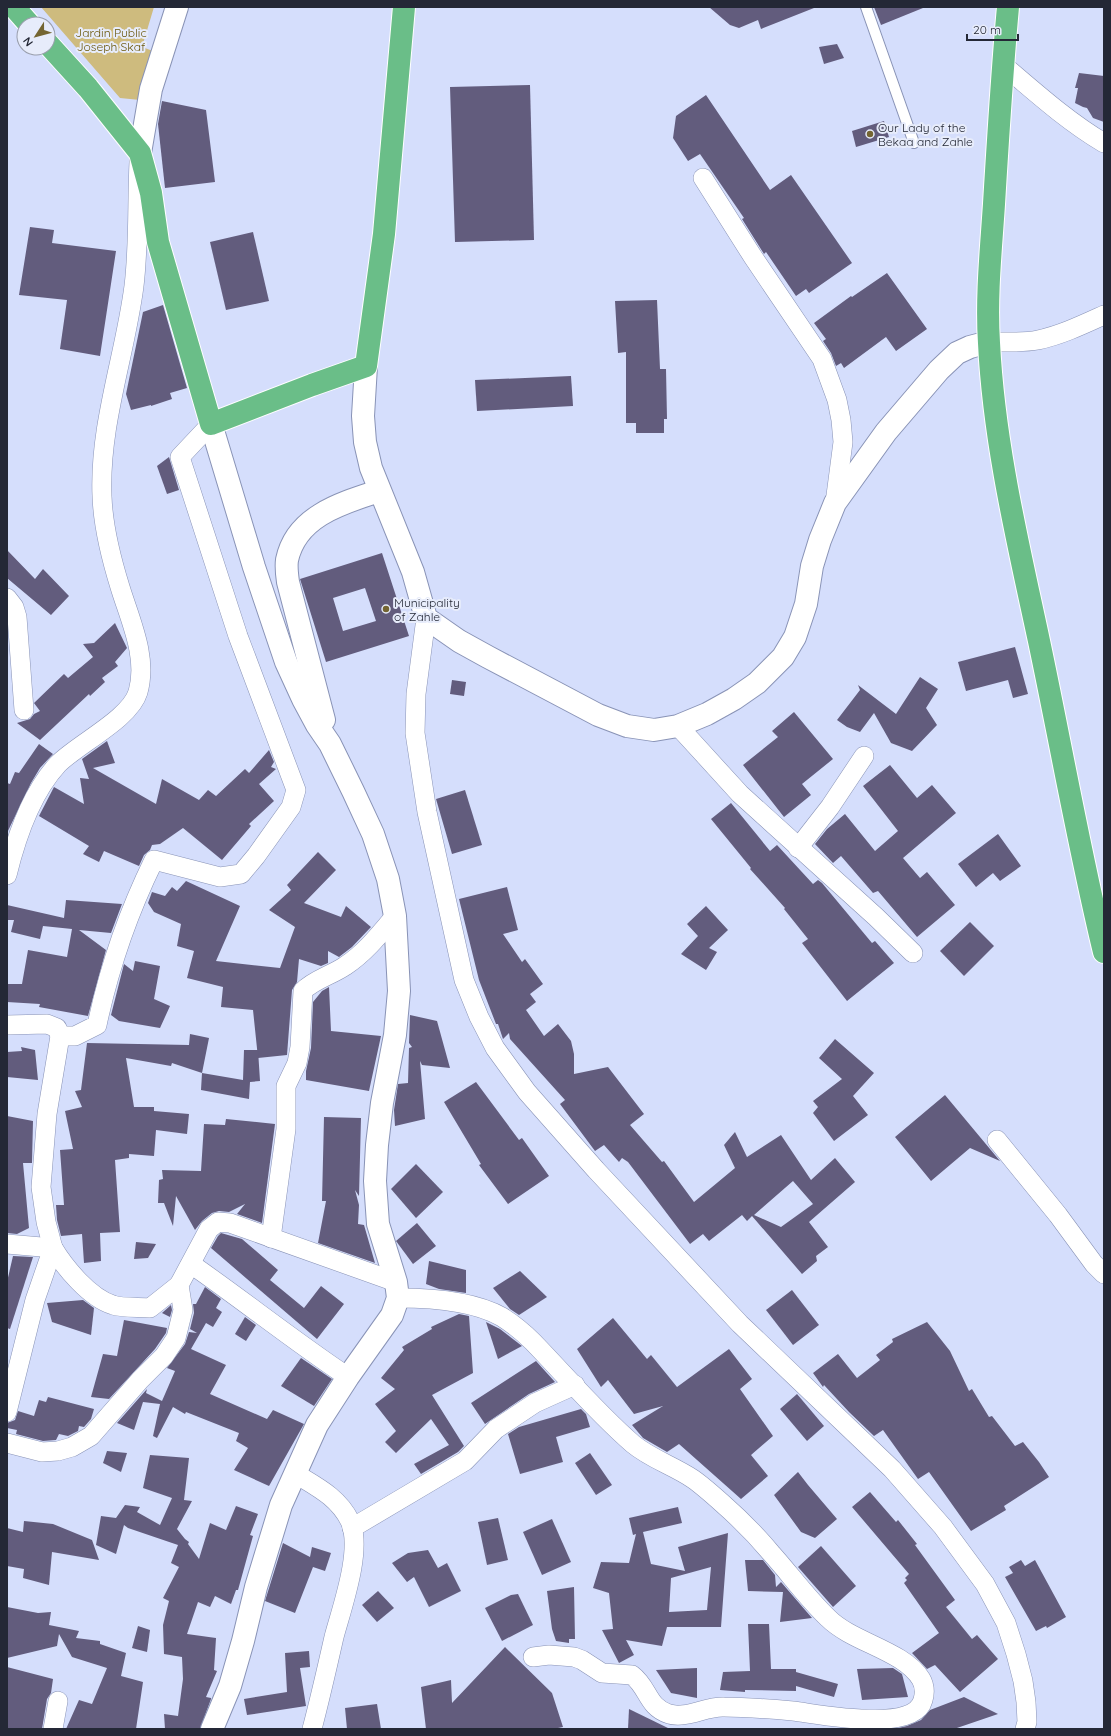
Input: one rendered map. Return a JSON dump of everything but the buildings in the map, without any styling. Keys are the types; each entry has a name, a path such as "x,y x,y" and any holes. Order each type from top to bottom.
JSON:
{"highway":[{"path":"14,7 22,16"},
{"path":"56,53 88,88 140,152 151,193 158,242 211,424 312,384 366,366 384,234 404,7"},
{"path":"1008,7 1002,64 988,299 989,342 994,401 1015,531 1048,685 1077,833 1104,952"}],"street":[{"path":"7,875 22,828 42,784 58,764 70,753 124,713 136,698 139,686 140,655 106,531 103,515 102,474 107,424 134,286 137,253 140,152 151,89 177,7"},
{"path":"1002,64 1049,104 1083,130 1104,143"},
{"path":"703,178 753,257 822,359 837,400 843,442 835,503"},
{"path":"426,618 459,641 598,715 634,727 654,730 678,726 707,714 734,699 757,683 783,657 795,637 806,604 812,566 820,540 835,503 886,432 939,370 957,353 970,347 989,342 1020,342 1037,340 1056,335 1104,315"},
{"path":"366,366 363,416 365,442 371,468 413,572 426,618 416,694 415,733 427,812 464,980 479,1017 495,1048 527,1092 596,1170 740,1324 892,1469 943,1527 985,1584 1006,1623 1023,1681 1027,1722 1025,1729"},
{"path":"211,424 254,567 286,662 303,699 317,725 330,744 373,834 388,879 395,916 398,1011 391,1062 382,1103 377,1145 375,1181 378,1224 397,1290 392,1315 348,1377 317,1425 281,1505 256,1587 238,1662 220,1712 212,1729"},
{"path":"60,1036 75,1036 97,1025 105,987 128,917 154,860 220,878 241,874 256,856 291,807 296,790 238,636 180,457 211,424"},
{"path":"330,744 288,582 287,562 292,545 303,528 326,510 380,491"},
{"path":"7,598 14,608 17,618 24,710"},
{"path":"678,726 740,794 876,917 913,953"},
{"path":"798,848 830,806 864,756"},
{"path":"271,1238 286,1129 286,1086 297,1063 300,1047 303,991 307,986 335,972 362,953 395,916"},
{"path":"7,1024 47,1024 57,1028 60,1036 47,1114 41,1187 46,1222 53,1248 64,1264 91,1292 113,1306 150,1308 179,1286 209,1229 218,1222 230,1223 271,1238 418,1298 468,1304 489,1311 503,1318 520,1330 635,1445 692,1479 750,1529 828,1619 851,1635 895,1657 915,1672 924,1686 924,1697 922,1705 914,1712 896,1718 847,1719 795,1712 721,1706 701,1709 687,1715 673,1715 654,1706 642,1684 632,1675 602,1673 582,1660 574,1657 549,1655 533,1657"},
{"path":"997,1140 1058,1215 1094,1264 1104,1274"},
{"path":"7,1244 53,1248"},
{"path":"7,1412 35,1300 53,1248"},
{"path":"191,1264 256,1310 283,1332 348,1377"},
{"path":"7,1443 42,1452 58,1451 72,1447 91,1436 140,1380 164,1356 176,1338 183,1310 179,1286"},
{"path":"352,1528 465,1462 496,1429 535,1403 575,1385"},
{"path":"296,1474 333,1498 346,1514 352,1528 354,1546 350,1574 312,1729"},
{"path":"53,1729 58,1701"}],"lane":[{"path":"866,7 914,143"}],"green space":[{"name":"Jardin Public Joseph Skaf","path":"41,7 154,7 142,47 153,51 140,100 120,98 56,24 56,16 49,16"}],"place":[{"name":"Our Lady of the Bekaa and Zahle","path":"870,134"},
{"name":"Municipality of Zahle","path":"386,609"}]}
